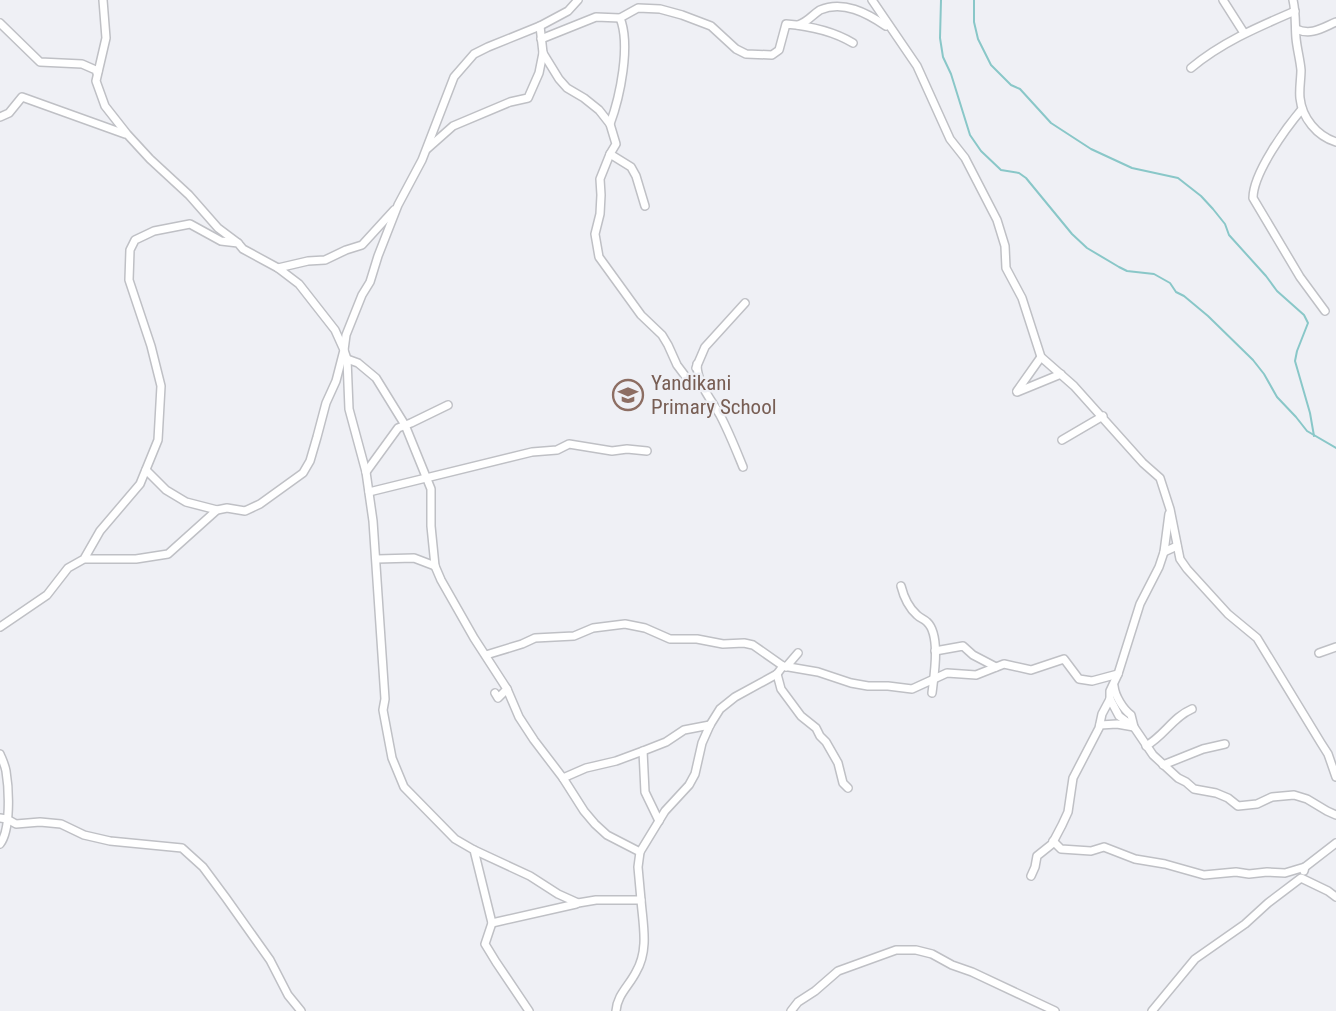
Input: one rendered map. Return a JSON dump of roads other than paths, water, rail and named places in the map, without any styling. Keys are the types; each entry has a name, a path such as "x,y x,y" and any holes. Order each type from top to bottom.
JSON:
{"street":[{"path":"96,80 106,38 103,0"},
{"path":"146,470 166,491 186,502 217,510 227,508 245,511 260,504 303,473 310,461 336,380 346,335 454,76 474,54 540,26 568,11 578,0"},
{"path":"872,0 917,66 950,139 965,158 997,220 1005,246 1006,268 1022,298 1041,357 1061,373 1160,478 1170,509 1180,559 1228,614 1257,638 1328,754 1336,777"},
{"path":"1223,0 1244,33"},
{"path":"1293,0 1302,108 1316,130 1336,142"},
{"path":"797,25 806,23 817,12 829,6 842,5 870,15 891,29"},
{"path":"541,39 596,17 620,18 638,8 660,9 711,26 736,49 746,54 772,55 779,50 786,24 840,35 853,43"},
{"path":"1191,68 1244,33 1295,11"},
{"path":"610,124 621,85 624,28 620,18"},
{"path":"1296,29 1305,33 1315,32 1336,22"},
{"path":"0,23 40,62 82,64 98,71 96,80 105,106 127,134 189,195 218,228 243,250 278,268 299,284 335,330 347,359 349,408 366,472 377,559 385,699 383,710 392,758 404,787 455,839 578,903"},
{"path":"424,151 453,126 528,97 543,53 540,26"},
{"path":"543,53 566,88 599,110 610,124 616,144 600,179 600,214 595,234 599,257 641,315 662,335 677,365 690,381 701,384"},
{"path":"0,117 9,113 22,97 127,134"},
{"path":"1302,108 1257,177 1253,198 1300,276 1325,311"},
{"path":"610,154 631,167 645,206"},
{"path":"278,268 325,260 362,245 398,205"},
{"path":"84,559 100,531 140,484 158,440 161,386 129,279 130,250 135,240 154,231 190,224 221,241 238,243"},
{"path":"690,381 705,347 745,303"},
{"path":"1041,357 1017,391 1061,373"},
{"path":"347,359 359,363 376,378 405,425 431,489 435,566 474,638 508,689 519,717 594,824 607,835 640,852"},
{"path":"697,365 701,384 731,436 743,467"},
{"path":"366,472 398,428 448,405"},
{"path":"1062,440 1103,416"},
{"path":"369,492 532,452 557,450 569,444 612,451 647,451"},
{"path":"1170,509 1164,552 1140,604 1110,691 1110,699 1119,716 1133,727 1163,765 1194,789 1216,793 1238,806 1257,804 1272,797 1294,795 1336,814"},
{"path":"0,627 47,595 68,568 84,559 136,559 168,554 217,510"},
{"path":"1164,552 1177,546"},
{"path":"377,559 414,558 435,566"},
{"path":"901,586 908,606 928,622 933,634 936,661 932,694"},
{"path":"485,655 535,638 574,636 593,628 625,624 645,628 670,639 753,645 784,666 868,686 912,689 947,673 976,675 1004,664 1031,670 1064,659 1079,679 1092,681 1118,674"},
{"path":"935,651 963,646 973,655 997,667"},
{"path":"1319,653 1336,647"},
{"path":"616,1011 618,999 637,971 645,950 638,867 640,852 659,821 689,785 695,774 702,743 720,709 735,697 778,674 798,653"},
{"path":"778,674 781,689 801,716 816,728 826,742 838,764 843,783 848,788"},
{"path":"1114,685 1115,692 1131,715 1133,727"},
{"path":"495,693 498,698 508,689"},
{"path":"1031,876 1037,856 1053,841 1068,812 1073,778 1110,699"},
{"path":"1146,746 1159,738 1182,713 1192,709"},
{"path":"563,778 666,742 684,730 710,725"},
{"path":"1100,725 1133,727"},
{"path":"1163,765 1203,749 1226,744"},
{"path":"643,751 645,792 659,821"},
{"path":"0,754 6,769 5,838 0,844"},
{"path":"4,819 16,824 61,824 84,835 110,841 182,848 203,867 218,887 270,960 288,995 301,1011"},
{"path":"1053,841 1060,849 1091,851 1104,847 1135,859 1204,875 1236,872 1285,873 1305,867 1336,843"},
{"path":"474,850 492,923 485,944 530,1011"},
{"path":"1152,1011 1195,959 1245,924 1301,878 1305,867"},
{"path":"1301,878 1336,897"},
{"path":"492,923 596,900 641,900"},
{"path":"790,1011 838,971 896,950 916,950 932,954 1055,1011"}],"waterway":[{"path":"941,0 940,38 943,57 970,135 981,151 1001,170 1019,173 1026,178 1072,234 1087,248 1127,271 1154,274 1170,283 1176,292 1208,316 1253,360 1277,397 1307,431 1336,448"},
{"path":"974,0 974,22 978,39 991,65 1011,85 1020,89 1051,123 1091,149 1132,168 1178,178 1201,196 1225,224 1229,235 1277,291 1304,315 1308,323 1295,361 1314,436"}],"place":[{"name":"Yandikani Primary School","path":"628,395"}]}
